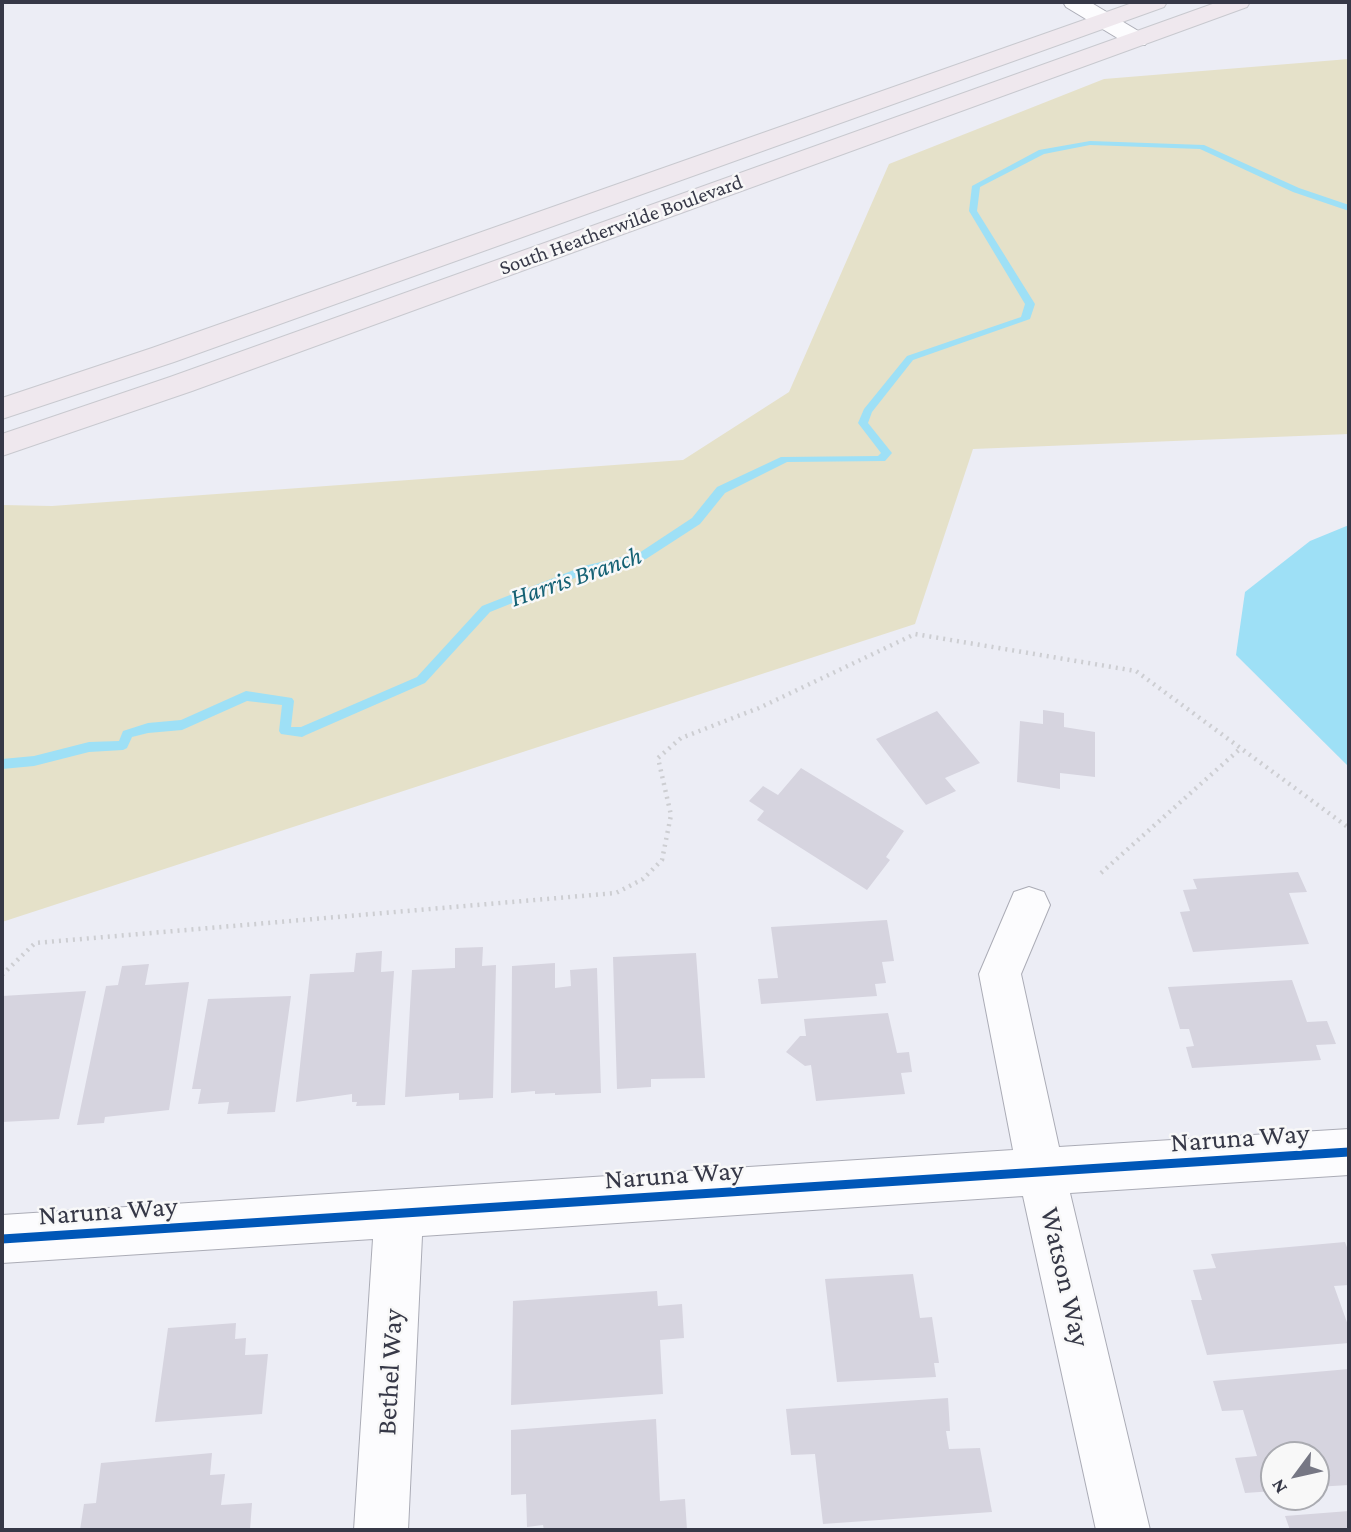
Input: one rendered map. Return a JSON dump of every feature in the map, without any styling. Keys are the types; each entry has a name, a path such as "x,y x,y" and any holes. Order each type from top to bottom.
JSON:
{"main road":[{"name":"South Heatherwilde Boulevard","path":"2,409 163,355 1156,2"},
{"name":"South Heatherwilde Boulevard","path":"2,445 181,384 1239,2"},
{"path":"163,355 181,384"}],"street":[{"path":"1074,2 1137,40"},
{"name":"Watson Way","path":"1030,905 1000,974 1041,1172 1123,1530"},
{"name":"Naruna Way","path":"2,1239 1349,1152"},
{"name":"Bethel Way","path":"381,1530 399,1214"}],"path":[{"path":"2,975 35,943 615,893 643,879 663,860 671,816 658,758 681,738 759,708 915,634 1136,671 1349,828"},
{"path":"1101,873 1241,748"}],"shaded area":[{"path":"1349,59 1349,434 973,449 915,624 2,922 2,505 52,506 683,460 789,392 889,164 1104,79"}],"water":[{"path":"1349,525 1349,767 1236,655 1245,592 1310,541"}],"building":[{"path":"1043,710 1064,713 1064,727 1095,732 1095,777 1060,773 1060,789 1017,782 1020,721 1043,724"},
{"path":"937,711 980,763 945,778 956,791 926,805 876,739"},
{"path":"801,768 904,831 886,857 890,860 867,890 757,820 764,811 749,801 763,786 778,795"},
{"path":"1298,872 1307,892 1289,893 1309,944 1193,952 1180,912 1190,911 1183,890 1197,889 1193,879"},
{"path":"887,920 894,961 882,962 886,983 875,984 877,996 761,1004 758,979 778,978 771,927"},
{"path":"483,947 482,966 496,965 493,1098 459,1100 459,1093 405,1097 412,970 455,968 455,948"},
{"path":"382,951 381,972 394,971 385,1105 356,1106 357,1102 352,1102 352,1094 296,1102 310,974 354,972 356,953"},
{"path":"696,953 705,1078 651,1079 651,1087 617,1089 613,957"},
{"path":"555,963 555,988 571,986 570,970 597,968 601,1093 511,1093 512,966"},
{"path":"149,964 145,985 189,982 169,1110 105,1117 104,1123 77,1125 106,986 118,985 122,966"},
{"path":"1292,980 1307,1022 1327,1021 1336,1044 1316,1045 1321,1060 1192,1068 1186,1047 1194,1046 1189,1029 1180,1029 1168,987"},
{"path":"86,991 59,1119 2,1122 2,996"},
{"path":"291,996 275,1112 227,1114 229,1102 198,1104 201,1089 192,1089 208,999"},
{"path":"888,1013 897,1053 909,1052 912,1072 901,1073 905,1094 816,1101 811,1065 805,1066 786,1052 800,1036 806,1036 804,1019"},
{"path":"1345,1242 1349,1253 1349,1285 1334,1286 1349,1328 1349,1343 1207,1355 1191,1300 1202,1300 1193,1270 1216,1268 1211,1254"},
{"path":"913,1274 920,1318 932,1317 939,1363 934,1363 936,1377 837,1382 825,1279"},
{"path":"657,1291 658,1306 682,1304 684,1338 660,1340 663,1394 511,1405 513,1301"},
{"path":"236,1323 235,1339 246,1338 245,1355 268,1354 262,1414 155,1422 168,1328"},
{"path":"1349,1369 1349,1485 1330,1486 1330,1441 1260,1441 1260,1492 1245,1493 1235,1458 1257,1456 1243,1410 1222,1411 1213,1381"},
{"path":"948,1398 950,1431 946,1431 949,1449 980,1448 992,1512 823,1524 815,1454 791,1455 786,1409"},
{"path":"656,1419 660,1501 685,1499 687,1530 544,1530 543,1525 527,1527 526,1494 511,1495 511,1430"},
{"path":"212,1453 210,1475 225,1474 221,1505 252,1503 250,1530 80,1530 84,1504 96,1503 101,1463"},
{"path":"1349,1511 1349,1530 1290,1530 1285,1516"}],"waterway":[{"name":"Harris Branch","path":"2,764 34,761 89,747 123,745 127,734 148,728 182,725 246,696 288,701 285,731 302,732 421,680 486,609 588,569 642,556 696,521 721,490 785,459 881,459 887,453 863,423 867,411 910,358 1025,319 1030,304 973,211 976,186 1042,152 1090,143 1201,147 1296,190 1349,208"}],"cycle path":[{"path":"2,1239 1349,1152"}]}
